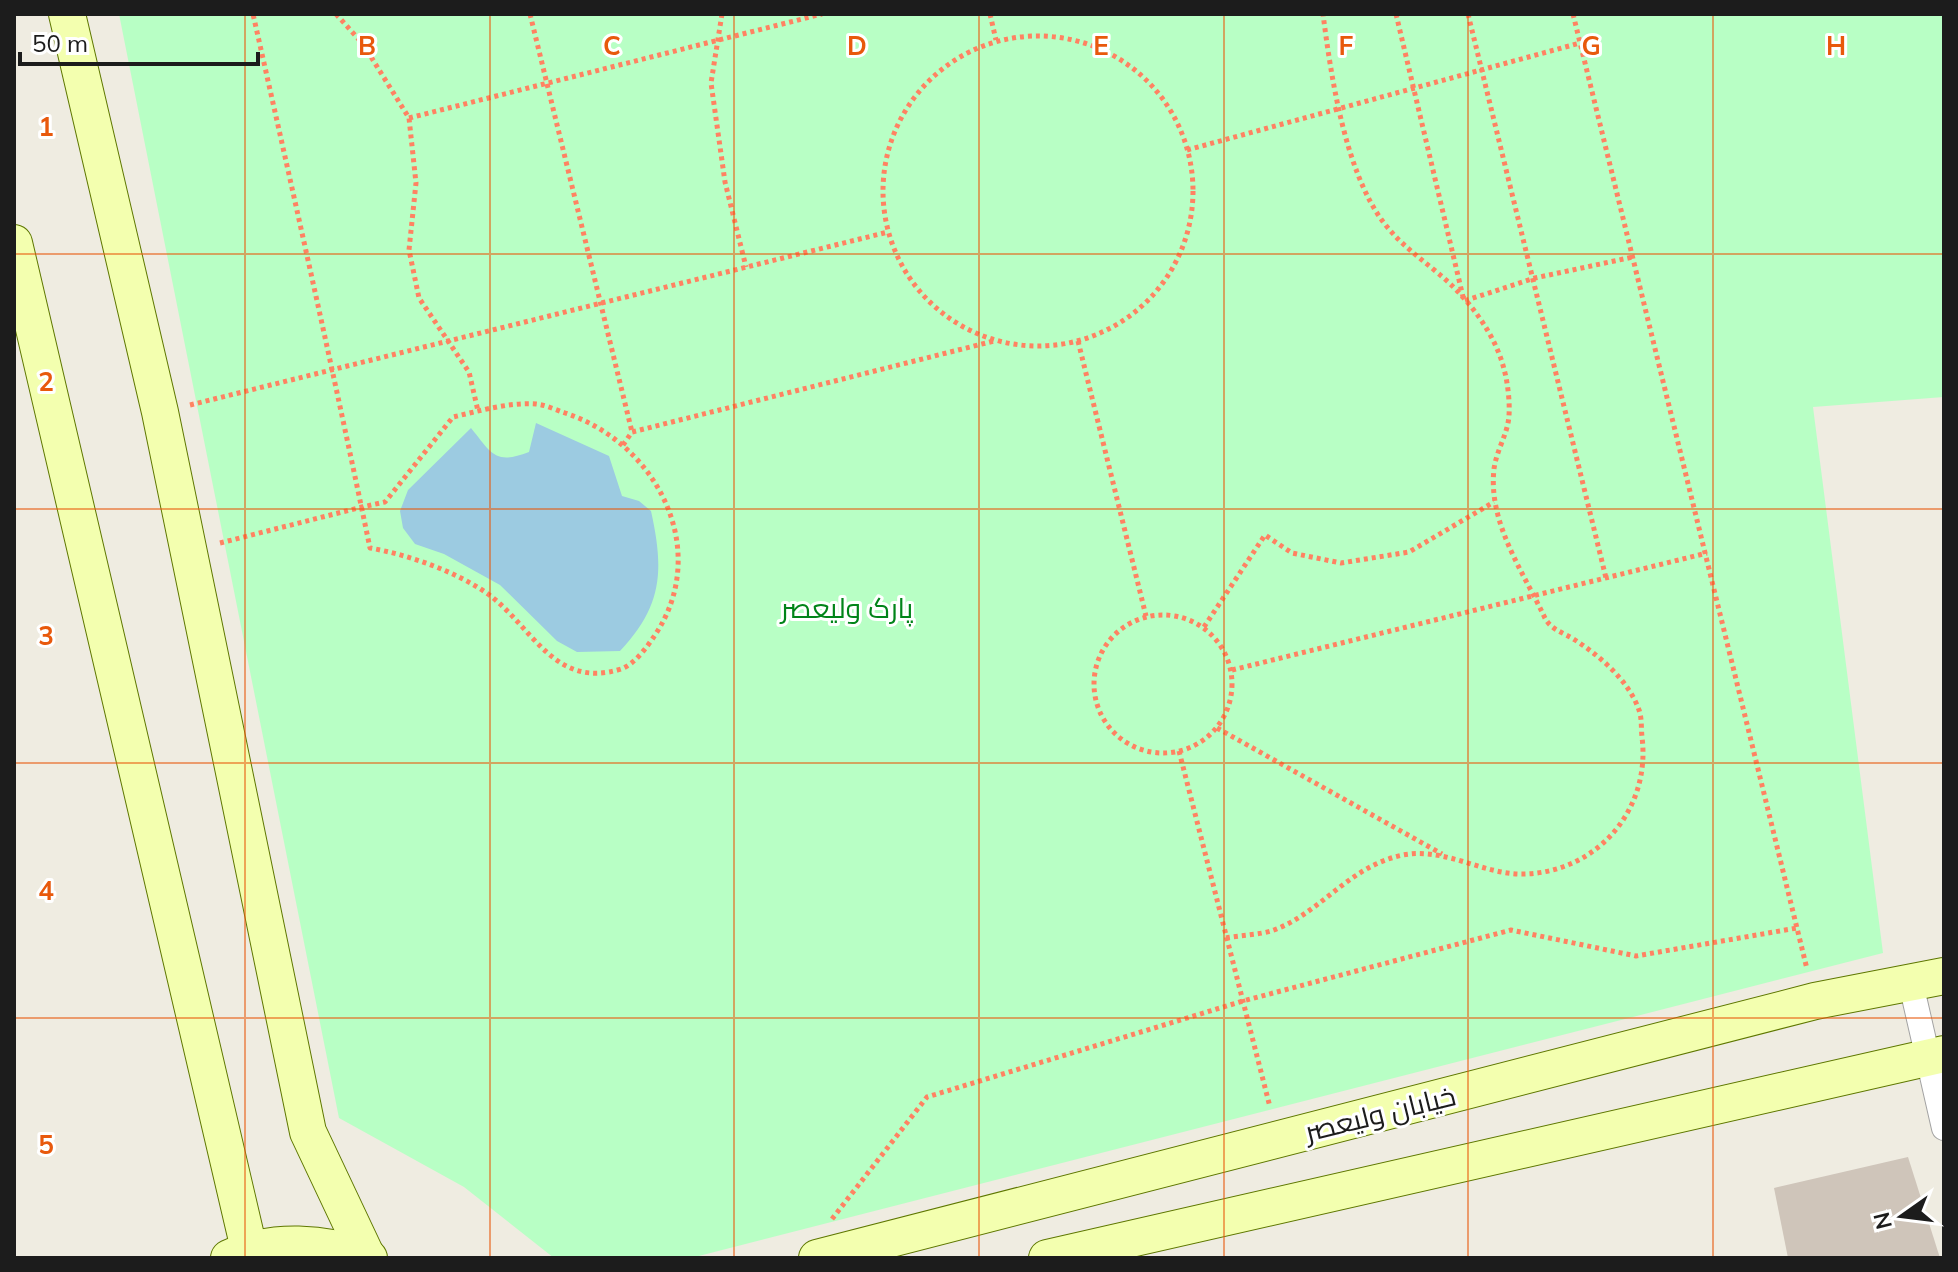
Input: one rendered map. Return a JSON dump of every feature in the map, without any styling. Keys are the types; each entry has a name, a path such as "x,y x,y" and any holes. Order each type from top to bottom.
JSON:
{"main road":[{"path":"67,14 160,412 308,1132 368,1257"},
{"path":"14,243 239,1253 309,1243 368,1257"},
{"name":"خیابان ولیعصر","path":"817,1258 1815,1001 1928,980"},
{"path":"1050,1258 1936,1056"}],"street":[{"path":"1928,980 1944,1128"}],"path":[{"path":"189,550 362,507 385,502 453,417 537,404 586,420 623,445 667,501 679,548 676,587 665,620 645,650 624,668 591,674 562,667 487,594 405,554 370,548 362,507 332,370 253,14"},
{"path":"336,14 363,44 409,118 416,183 409,250 419,298 469,372 478,411"},
{"path":"530,14 632,432"},
{"path":"722,14 711,83 725,182 746,267"},
{"path":"409,118 822,14"},
{"path":"990,14 996,40"},
{"path":"1226,938 1275,930 1366,866 1406,854 1443,854 1522,874 1562,868 1597,849 1625,821 1642,784 1644,751 1639,710 1620,677 1576,641 1548,625 1510,551 1494,502 1494,467 1509,420 1505,369 1484,323 1443,276 1400,243 1382,220 1363,183 1341,108 1323,14"},
{"path":"1396,14 1464,301"},
{"path":"1468,14 1606,578"},
{"path":"1573,14 1815,1001"},
{"path":"1036,35 1063,38 1114,55 1147,80 1172,112 1187,150 1191,204 1187,231 1172,268 1137,309 1115,326 1078,341 1022,346 995,340 959,325 927,300 903,269 888,232 883,192 886,165 902,114 927,81 948,64 996,40 1036,35"},
{"path":"1187,150 1482,67 1580,43"},
{"path":"160,412 888,232"},
{"path":"1464,301 1535,278 1633,257"},
{"path":"623,445 632,432 995,340"},
{"path":"1078,341 1146,616"},
{"path":"1204,627 1265,535 1292,553 1341,563 1409,552 1494,502"},
{"path":"1232,670 1707,553"},
{"path":"1176,615 1204,627 1226,654 1232,670 1231,701 1217,728 1194,746 1179,751 1144,750 1127,743 1108,724 1096,700 1097,664 1104,648 1115,634 1146,616 1176,615"},
{"path":"1217,728 1443,854"},
{"path":"1179,751 1278,1140"},
{"path":"831,1221 927,1097 1243,1001 1511,930 1636,956 1797,928"}],"green space":[{"name":"پارک ولیعصر","path":"119,14 1944,14 1944,397 1813,407 1883,953 691,1258 554,1258 464,1187 339,1118"}],"water":[{"path":"536,423 609,456 622,496 639,501 651,511 658,551 656,586 645,618 620,651 577,652 557,641 500,585 444,554 415,544 403,528 400,511 408,490 471,428 495,455 509,457 529,452"}],"building":[{"path":"1908,1157 1940,1258 1788,1258 1774,1188"}]}
